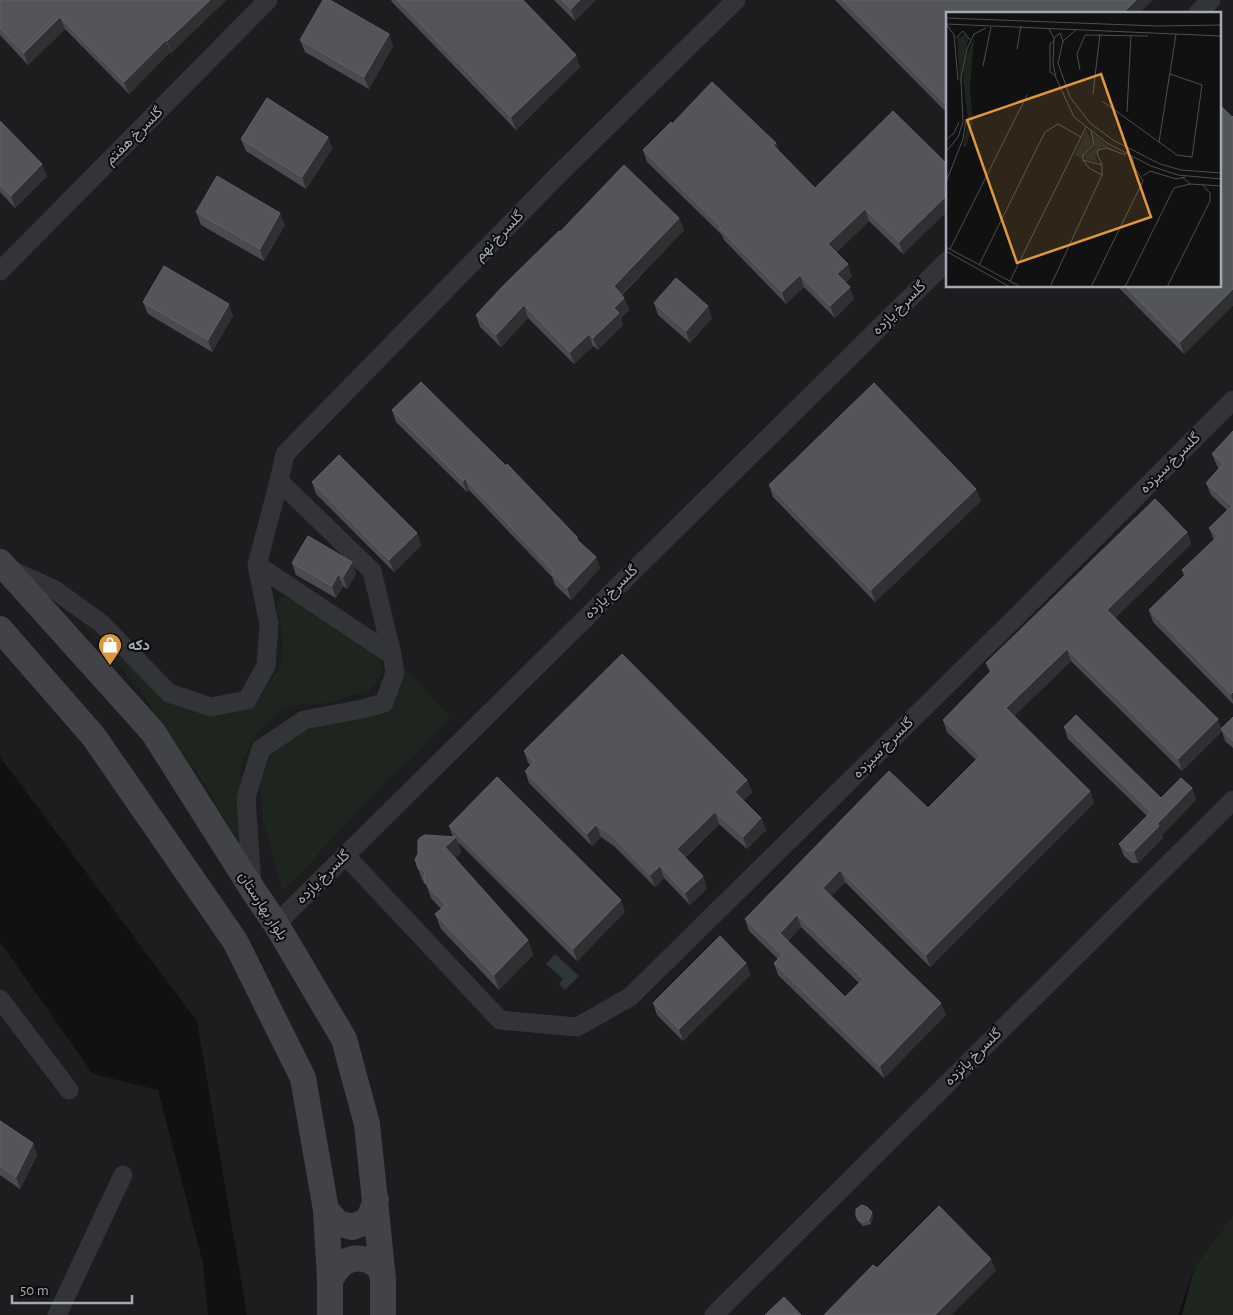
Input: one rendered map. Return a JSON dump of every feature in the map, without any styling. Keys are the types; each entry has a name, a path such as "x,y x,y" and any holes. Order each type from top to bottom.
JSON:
{"street":[{"name":"گلسرخ هفتم","path":"0,272 268,0"},
{"name":"گلسرخ نهم","path":"258,565 285,454 557,176 736,0"},
{"path":"1199,12 1211,0"},
{"name":"گلسرخ یازده","path":"276,924 946,262"},
{"name":"گلسرخ سیزده","path":"344,855 500,1020 577,1027 630,997 1233,400"},
{"path":"253,890 246,798 261,749 304,720 384,703 395,673 372,571 278,481"},
{"path":"2,565 55,590 102,624 169,693 211,707 246,700 266,666 269,624 258,565"},
{"name":"بلوار بهارستان","path":"2,565 153,732 276,924 344,1039 367,1124 383,1279 383,1315"},
{"path":"258,565 392,655"},
{"path":"0,629 94,737 235,941 303,1078 326,1210 330,1315"},
{"name":"گلسرخ پانزده","path":"714,1315 1233,800"},
{"path":"0,999 69,1090"},
{"path":"57,1315 123,1174"},
{"path":"326,1210 338,1223 352,1227 369,1219 376,1200"},
{"path":"330,1280 337,1269 345,1262 356,1258 368,1260 378,1268 383,1279"}],"shaded area":[{"path":"0,0 1233,0 1233,1215 1195,1266 1178,1315 247,1315 197,1021 0,757"},
{"path":"284,596 293,600 381,659 382,674 370,691 330,703 300,704 281,711 258,732 242,761 240,785 242,853 208,789 139,689 76,616 166,699 246,709 259,699 281,665 283,643 277,602"},
{"path":"405,668 450,717 415,756 390,777 283,892 263,822 260,789 268,759 284,742 306,730 393,705 403,681"},
{"path":"0,942 93,1074 158,1090 203,1263 208,1315 0,1315"},
{"path":"555,954 579,976 565,990 559,984 563,979 546,964"},
{"path":"1233,1215 1233,1315 1182,1315 1195,1266"}],"building":[{"path":"0,0 210,0 124,82 60,17 24,53 0,28"},
{"path":"323,0 330,0 389,34 364,77 300,40"},
{"path":"397,0 523,0 576,55 511,117"},
{"path":"562,0 580,0 571,9"},
{"path":"843,0 1136,0 1124,12 946,12 946,105"},
{"path":"712,82 776,143 773,145 815,188 893,111 946,163 946,196 899,242 865,209 828,244 848,264 837,274 850,287 830,306 800,275 782,292 719,228 721,227 643,150 671,122 672,124"},
{"path":"267,98 328,137 302,177 241,139"},
{"path":"1220,105 1233,116 1233,289 1180,342 1127,288 1220,288"},
{"path":"0,121 42,164 11,196 0,185"},
{"path":"624,165 679,218 614,286 624,298 614,308 619,313 593,338 589,334 570,352 524,305 496,335 476,315"},
{"path":"217,176 280,213 260,249 196,212"},
{"path":"164,266 229,304 208,340 143,302"},
{"path":"676,278 708,306 686,331 654,303"},
{"path":"421,382 506,466 507,464 577,537 576,539 596,557 567,588 465,479 463,481 392,410"},
{"path":"874,383 976,489 871,590 769,485"},
{"path":"1233,431 1233,692 1231,694 1149,610 1186,574 1182,570 1218,536 1209,528 1232,506 1206,483 1223,464 1212,454"},
{"path":"339,455 417,533 389,560 312,482"},
{"path":"1155,499 1187,532 1107,610 1218,719 1178,759 1067,649 1006,708 1090,791 926,955 840,870 823,888 941,1003 880,1066 774,963 782,955 745,919 889,771 928,808 980,756 943,720 992,670 986,663","holes":["797,915 863,979 845,997 780,933"]},
{"path":"308,536 352,562 343,577 338,574 332,586 292,563"},
{"path":"622,654 747,780 735,792 761,818 743,837 715,812 677,849 703,876 685,893 660,866 650,875 610,834 596,825 587,834 525,771 534,762 524,751"},
{"path":"1076,715 1161,798 1181,778 1192,788 1134,851 1127,851 1119,844 1151,812 1064,727"},
{"path":"1233,717 1233,741 1221,729"},
{"path":"497,777 621,900 573,949 449,826"},
{"path":"425,835 456,837 445,847 528,940 494,975 435,914 446,905 425,883 425,872 418,868 415,859 418,854 418,840"},
{"path":"720,936 746,963 679,1029 653,1003"},
{"path":"0,1121 33,1143 16,1177 0,1166"},
{"path":"862,1205 872,1212 869,1220 861,1222 856,1216 856,1209"},
{"path":"939,1206 991,1259 935,1315 824,1315 873,1265 877,1268"},
{"path":"784,1297 801,1315 765,1315"}],"place":[{"name":"دکه","path":"110,666"}]}
